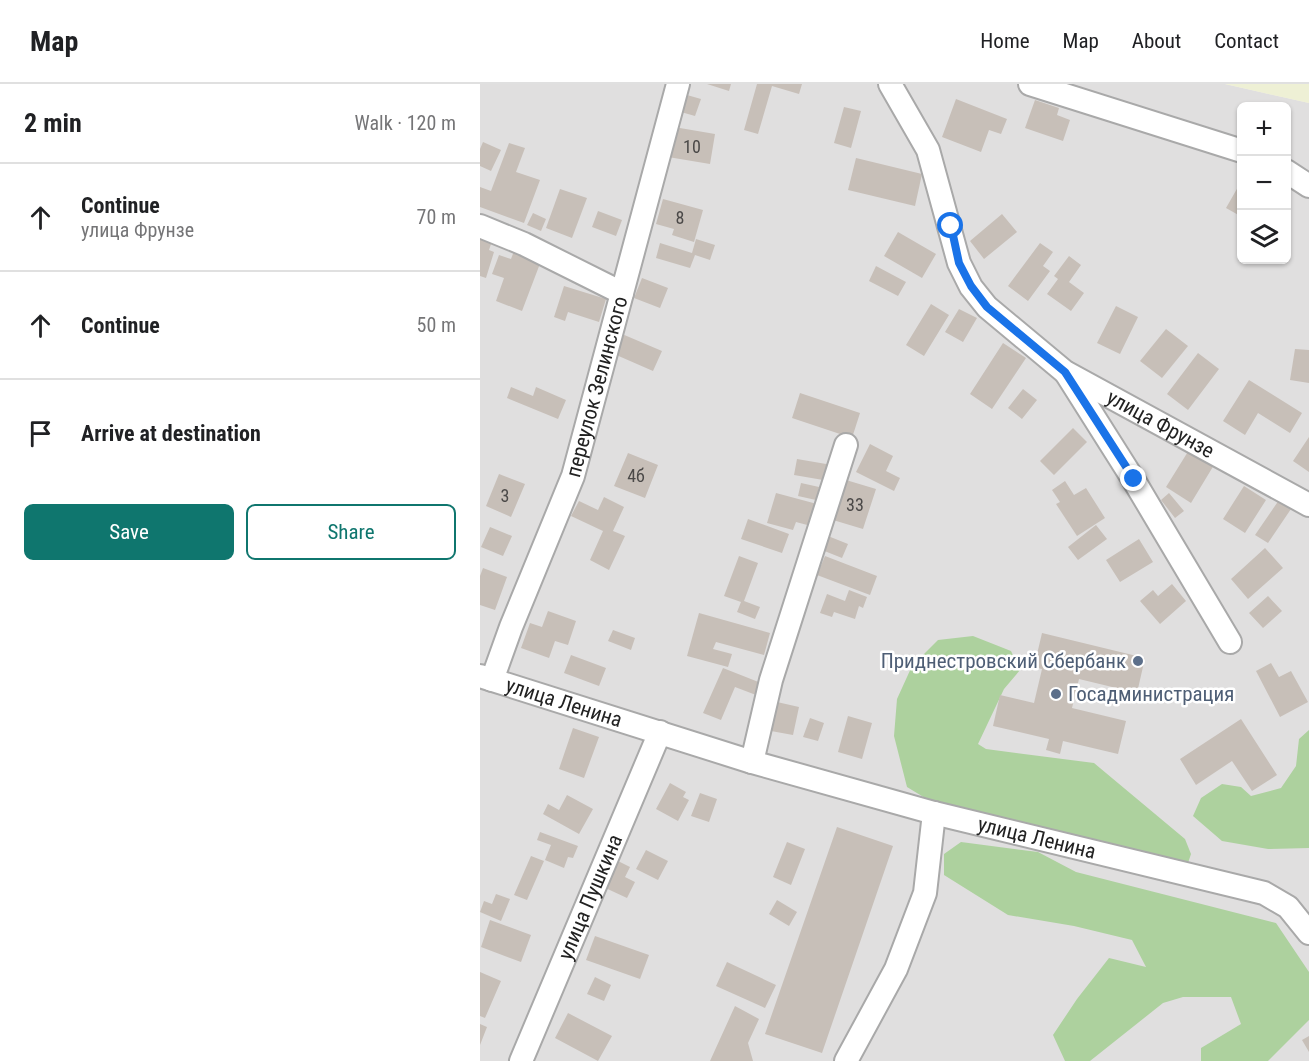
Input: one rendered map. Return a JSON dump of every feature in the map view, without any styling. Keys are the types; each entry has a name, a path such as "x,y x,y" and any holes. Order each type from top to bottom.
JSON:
{"street":[{"name":"переулок Зелинского","path":"486,678 511,627 573,477 678,84"},
{"name":"улица Фрунзе","path":"890,84 928,150 959,263 971,286 987,307 1065,372 1309,505"},
{"path":"1030,84 1237,149"},
{"path":"1291,174 1309,186"},
{"path":"480,226 524,244 622,293"},
{"path":"1065,372 1134,479 1230,642"},
{"path":"752,762 771,680 846,445"},
{"name":"улица Ленина","path":"486,678 752,762 934,813 1264,893 1288,907 1309,933"},
{"name":"улица Пушкина","path":"521,1061 660,732"},
{"path":"846,1061 896,969 925,893 934,813"}],"shaded area":[{"path":"480,84 1225,84 1309,103 1309,1061 480,1061"}],"green space":[{"path":"1225,84 1309,84 1309,103"},
{"path":"973,636 1011,651 1020,670 1004,689 978,744 986,749 1094,763 1185,839 1191,854 1187,866 935,804 907,787 894,736 897,699 912,666 938,640"},
{"path":"1309,730 1309,848 1268,849 1222,841 1193,816 1201,798 1222,784 1241,787 1251,796 1281,788 1296,766 1299,739"},
{"path":"961,842 1038,852 1076,872 1276,923 1309,972 1309,1020 1268,1061 1201,1061 1201,1048 1241,1024 1231,997 1183,997 1163,1003 1090,1061 1065,1061 1053,1035 1109,958 1146,967 1132,940 1074,926 1008,915 944,875 944,854"}],"building":[{"path":"707,84 731,84 729,91"},
{"path":"757,84 802,84 799,94 772,86 758,134 744,130"},
{"path":"687,95 701,99 695,116 681,112"},
{"path":"956,99 1007,119 1001,134 989,130 981,152 942,137"},
{"path":"1035,100 1059,108 1057,115 1070,120 1063,141 1025,128"},
{"path":"844,107 861,111 851,148 834,143"},
{"path":"674,127 715,134 710,164 668,157"},
{"path":"483,142 501,150 491,171 480,166 480,149"},
{"path":"509,143 525,148 516,172 540,180 524,223 480,207 480,187 491,191"},
{"path":"856,158 922,174 915,206 848,190"},
{"path":"560,189 587,198 572,238 546,228"},
{"path":"1237,189 1237,214 1226,208"},
{"path":"663,199 703,210 694,242 672,235 674,229 656,224"},
{"path":"598,211 622,220 616,236 592,227"},
{"path":"533,213 546,219 541,231 527,225"},
{"path":"1002,214 1017,232 984,259 970,241"},
{"path":"898,232 936,254 922,278 884,256"},
{"path":"480,237 492,241 489,250 494,252 486,278 480,276"},
{"path":"696,239 715,245 710,260 695,255 690,268 656,258 660,243 692,253"},
{"path":"1040,243 1053,252 1043,266 1050,271 1028,301 1008,286"},
{"path":"514,251 541,261 522,311 496,301 504,278 492,274 499,255 511,259"},
{"path":"1069,256 1081,265 1069,282 1084,293 1071,311 1047,294 1058,279 1054,276"},
{"path":"876,266 906,282 898,296 869,281"},
{"path":"642,278 668,288 660,308 634,298"},
{"path":"564,286 606,299 599,322 568,312 565,321 554,317"},
{"path":"931,304 949,315 924,356 906,345"},
{"path":"1116,306 1138,317 1120,354 1097,343"},
{"path":"959,309 977,318 963,342 945,332"},
{"path":"1166,329 1188,346 1162,378 1140,361"},
{"path":"622,334 662,351 653,371 614,354"},
{"path":"1003,343 1026,358 992,409 970,394"},
{"path":"1295,349 1309,350 1309,383 1290,380"},
{"path":"1198,353 1219,369 1188,410 1167,394"},
{"path":"1249,380 1302,413 1290,433 1258,413 1245,435 1223,421"},
{"path":"511,387 533,396 536,387 566,400 558,419 507,398"},
{"path":"1023,389 1037,400 1022,419 1008,408"},
{"path":"800,393 860,413 852,438 792,418"},
{"path":"1073,428 1087,442 1054,475 1040,461"},
{"path":"1309,437 1309,472 1293,461"},
{"path":"870,444 893,456 886,471 900,478 894,491 856,472"},
{"path":"1189,450 1214,465 1191,503 1166,487"},
{"path":"628,453 658,465 645,498 614,486"},
{"path":"797,459 832,465 829,481 794,475"},
{"path":"499,474 525,484 511,517 486,506"},
{"path":"846,480 876,489 863,529 833,520"},
{"path":"1065,481 1074,495 1086,488 1105,518 1077,536 1056,504 1060,502 1052,490"},
{"path":"801,483 819,487 816,500 798,496"},
{"path":"1244,486 1266,500 1245,533 1223,519"},
{"path":"776,493 817,504 811,526 796,522 793,530 767,523"},
{"path":"1169,493 1184,511 1175,518 1161,500"},
{"path":"604,497 624,507 613,531 625,536 609,570 590,560 603,531 571,516 579,501 598,510"},
{"path":"1279,500 1291,509 1268,543 1255,535"},
{"path":"748,519 789,534 782,553 741,539"},
{"path":"1096,525 1107,539 1078,560 1068,547"},
{"path":"490,527 512,536 503,556 481,547"},
{"path":"828,536 848,544 842,558 822,550"},
{"path":"1139,539 1153,562 1120,582 1106,560"},
{"path":"1265,548 1283,568 1248,599 1231,579"},
{"path":"739,556 758,563 744,601 760,607 755,619 737,612 741,602 724,596"},
{"path":"825,556 877,576 870,595 817,575"},
{"path":"483,568 507,577 495,610 480,605 480,576"},
{"path":"1172,584 1186,601 1160,624 1140,601 1153,590 1158,596"},
{"path":"849,590 867,597 863,608 859,606 855,619 834,612 832,617 820,613 827,594 845,601"},
{"path":"1268,596 1282,611 1263,628 1249,613"},
{"path":"548,611 576,621 568,645 555,641 549,658 521,648 530,623 542,627"},
{"path":"699,613 770,633 764,655 716,642 713,649 732,654 728,667 687,656"},
{"path":"613,630 635,638 631,650 608,641"},
{"name":"Госадминистрация","path":"1042,633 1145,658 1137,693 1079,679 1072,708 1126,721 1118,754 1063,741 1060,754 1046,750 1049,739 993,726 1000,695 1034,703 1042,669 1034,667"},
{"path":"571,655 606,668 599,686 564,673"},
{"path":"1271,663 1279,677 1291,671 1308,702 1280,717 1256,671"},
{"path":"723,668 761,683 756,695 735,687 721,720 703,713"},
{"path":"777,702 799,707 793,735 771,731"},
{"path":"848,716 872,723 862,759 838,752"},
{"path":"810,718 824,723 818,741 803,737"},
{"path":"1241,719 1277,775 1252,791 1232,761 1196,785 1180,759"},
{"path":"573,728 599,737 584,778 559,769"},
{"path":"670,783 686,792 683,797 689,800 678,821 656,809"},
{"path":"700,793 717,799 709,822 691,816"},
{"path":"567,795 593,809 579,834 543,814 548,804 559,810"},
{"path":"837,827 893,846 822,1053 765,1034"},
{"path":"540,832 578,846 573,858 568,857 564,868 545,860 551,845 537,840"},
{"path":"787,842 805,849 791,885 773,877"},
{"path":"646,850 668,861 658,880 636,869"},
{"path":"531,856 544,861 527,900 514,895"},
{"path":"612,858 630,867 625,877 635,882 627,898 599,885"},
{"path":"496,894 510,899 501,921 480,912 484,901 492,904"},
{"path":"777,900 797,912 789,926 769,914"},
{"path":"490,920 531,935 521,962 481,947"},
{"path":"595,936 649,955 640,979 586,960"},
{"path":"727,962 776,985 765,1008 716,986"},
{"path":"480,972 501,981 485,1018 480,1016"},
{"path":"595,977 611,985 604,1001 587,994"},
{"path":"735,1006 759,1019 748,1043 753,1061 710,1061"},
{"path":"568,1013 612,1036 598,1061 555,1038"},
{"path":"480,1024 487,1027 480,1045"},
{"path":"1309,1036 1309,1052 1302,1040"}],"place":[{"name":"Приднестровский Сбербанк","path":"1138,661"},
{"name":"Госадминистрация","path":"1056,694"}],"route":[{"path":"951,226 959,263 971,286 987,307 1065,372 1134,479"}]}
